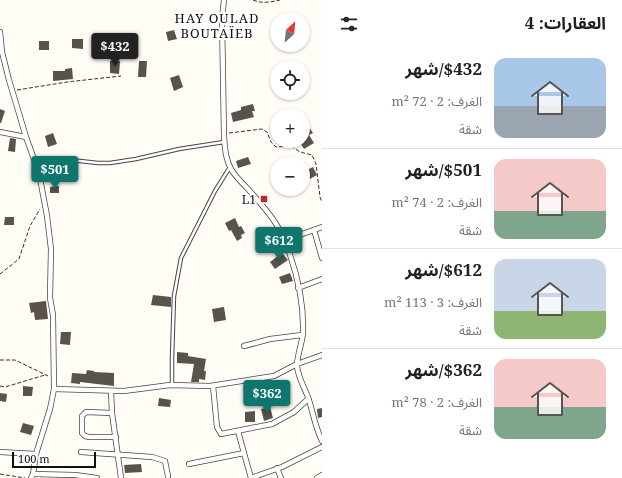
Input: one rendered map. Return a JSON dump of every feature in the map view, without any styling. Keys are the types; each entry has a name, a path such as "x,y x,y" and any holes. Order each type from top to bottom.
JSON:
{"street":[{"path":"224,0 222,18 225,154 230,167 238,178 264,206 276,223 285,240 291,257 302,316 302,335 297,364 298,373 308,399 313,419 322,440"},
{"path":"0,32 2,52 12,91 26,137 36,162 51,249 50,298 52,315 54,388 50,409 36,454 31,477 75,475 97,478"},
{"path":"0,132 26,137"},
{"path":"285,240 322,227"},
{"path":"314,230 322,258"},
{"path":"298,288 322,278"},
{"path":"244,346 275,338 302,335"},
{"path":"54,388 124,391 172,385 205,387 274,376 297,364 322,355"},
{"path":"213,386 217,427 219,433 224,434 272,424 294,412 308,399"},
{"path":"111,391 112,413 119,454 121,478"},
{"path":"112,413 86,412 82,416 82,433 89,437 116,437"},
{"path":"238,431 251,478 277,468 322,447"},
{"path":"0,452 36,454"},
{"path":"81,452 159,458 165,461 168,476"},
{"path":"189,464 244,454"},
{"path":"277,468 281,478"},
{"path":"316,478 322,475"}],"lane":[{"path":"36,162 71,160 110,163 136,159 179,149 224,142"},
{"path":"172,385 174,296 181,258 218,186 230,167"}],"path":[{"path":"253,0 269,3 280,0"},
{"path":"12,91 67,82 121,76"},
{"path":"224,133 262,129 267,132 271,142 276,147 291,146 300,152 310,154 316,164 322,202"},
{"path":"0,274 19,259 33,220 44,203"},
{"path":"0,360 14,360 54,377"},
{"path":"0,386 5,387 45,374"},
{"path":"0,474 31,477"}],"building":[{"path":"174,30 177,39 168,41 166,32"},
{"path":"72,39 83,39 83,49 72,48"},
{"path":"39,41 49,41 49,50 39,50"},
{"path":"110,61 120,61 119,74 110,73"},
{"path":"139,61 147,61 146,77 138,77"},
{"path":"72,68 73,79 53,81 53,71 65,71 65,69"},
{"path":"179,75 183,87 174,91 170,78"},
{"path":"253,104 255,111 252,111 254,117 233,122 231,113 241,110 241,107"},
{"path":"0,109 5,111 1,123 0,123"},
{"path":"53,133 57,144 48,147 45,136"},
{"path":"310,137 314,143 310,145"},
{"path":"10,138 16,139 15,152 8,151"},
{"path":"248,157 251,164 238,168 236,161"},
{"path":"313,167 317,175 310,179 310,168"},
{"path":"59,186 59,193 50,193 50,187"},
{"path":"5,217 14,217 14,225 4,225"},
{"path":"235,218 239,227 241,226 245,233 241,235 242,238 237,241 225,223"},
{"path":"282,253 288,260 275,269 270,262"},
{"path":"290,273 293,281 282,284 279,277"},
{"path":"153,295 171,297 171,307 151,305"},
{"path":"46,301 48,319 35,320 34,312 31,313 29,303"},
{"path":"224,307 226,320 214,322 212,309"},
{"path":"61,332 71,332 70,345 60,344"},
{"path":"177,352 188,353 188,356 206,359 204,371 206,371 205,380 199,379 199,382 191,382 194,364 177,363"},
{"path":"87,370 94,372 114,373 114,386 80,382 80,384 71,383 72,373 86,374"},
{"path":"23,386 33,387 32,396 23,396"},
{"path":"0,393 7,394 6,402 0,401"},
{"path":"159,398 171,400 170,407 158,406"},
{"path":"270,407 273,418 264,421 261,409"},
{"path":"322,408 322,417 318,418 317,409"},
{"path":"255,411 255,422 245,422 245,412"},
{"path":"23,423 34,426 31,435 20,432"},
{"path":"141,464 142,472 125,473 124,465"}],"place":[{"name":"L1","path":"264,199"}],"district":[{"name":"HAY OULAD BOUTAÏEB","path":"217,26"}]}
